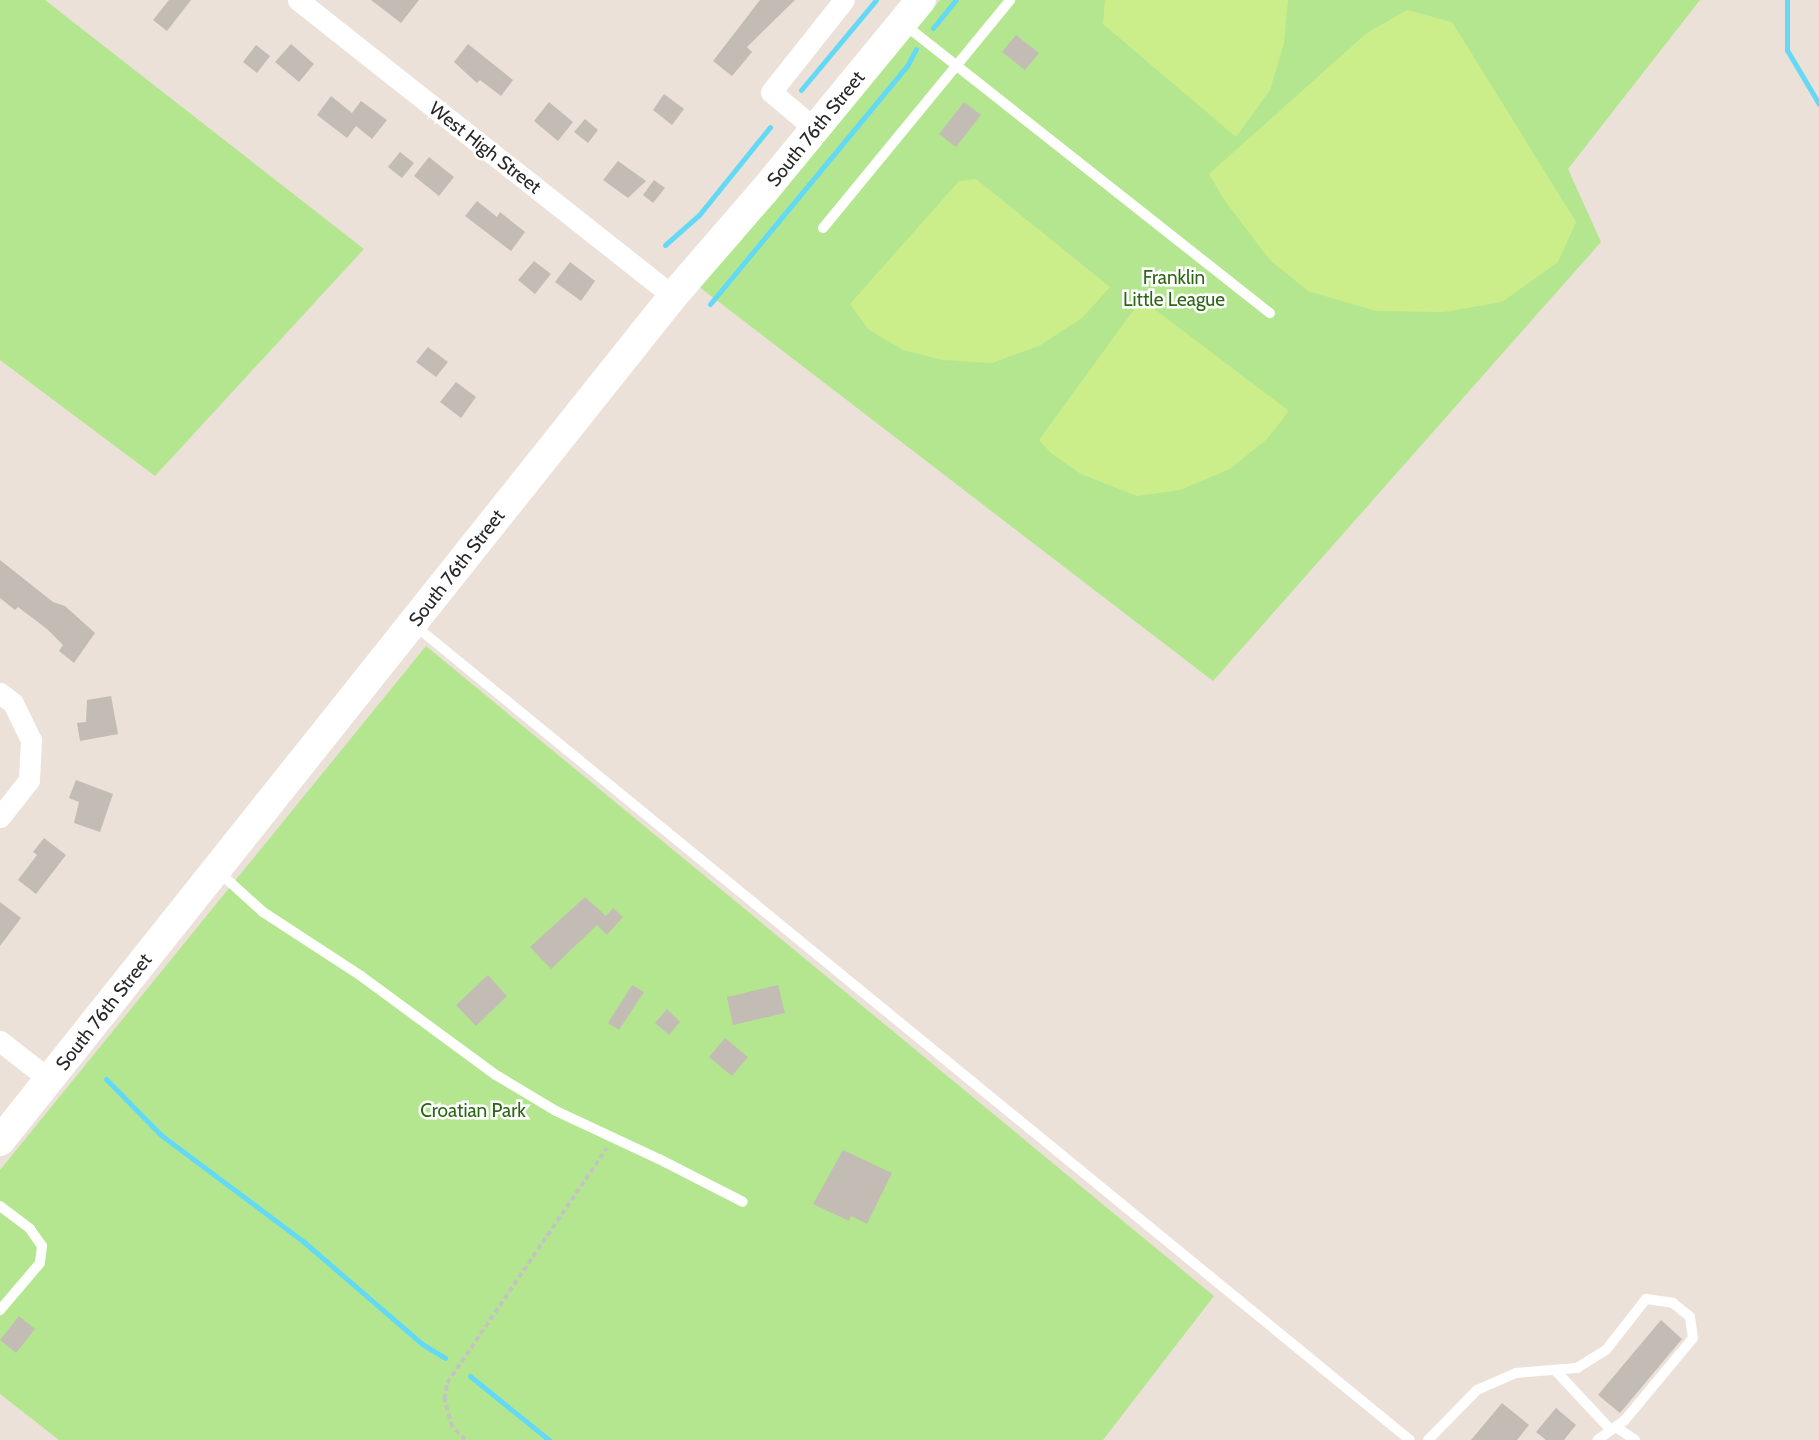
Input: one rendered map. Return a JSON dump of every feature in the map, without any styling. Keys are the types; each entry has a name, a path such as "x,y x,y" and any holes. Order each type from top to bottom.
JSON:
{"main road":[{"name":"South 76th Street","path":"0,1141 673,296 912,11"}],"street":[{"path":"815,129 771,92 844,0"},
{"name":"West High Street","path":"309,3 673,296"},
{"path":"0,693 13,703 31,740 29,780 0,817"},
{"path":"0,1041 50,1080"}],"lane":[{"path":"823,228 1010,0"},
{"path":"912,11 956,65 1270,313"},
{"path":"412,623 1410,1440"},
{"path":"217,870 263,912 360,976 496,1075 556,1111 743,1202"},
{"path":"0,1206 30,1229 42,1246 40,1263 0,1310"},
{"path":"1428,1440 1477,1390 1516,1373 1577,1368 1606,1350 1646,1299 1673,1303 1690,1317 1693,1338 1625,1420 1597,1440"},
{"path":"1555,1370 1614,1428 1635,1440"}],"path":[{"path":"465,1440 452,1427 444,1399 447,1382 614,1138"}],"green space":[{"path":"0,0 45,0 364,249 155,476 0,360"},
{"name":"Franklin Little League","path":"940,0 1700,0 1568,169 1601,242 1213,681 698,286"},
{"path":"1105,0 1288,0 1284,43 1270,90 1236,137 1103,24"},
{"path":"1407,10 1452,22 1576,222 1558,262 1502,302 1444,312 1376,311 1308,291 1270,260 1225,201 1209,174 1367,33"},
{"path":"976,179 1110,287 1082,318 1039,346 992,363 942,360 903,350 868,329 850,304 959,181"},
{"path":"1135,308 1153,308 1289,411 1267,439 1230,469 1180,490 1137,496 1081,474 1052,454 1039,440"},
{"name":"Croatian Park","path":"426,646 1214,1296 1103,1440 59,1440 0,1394 0,1170"}],"building":[{"path":"169,0 191,0 167,31 153,20"},
{"path":"371,0 419,0 401,23"},
{"path":"760,0 795,0 747,47 752,52 732,76 713,61"},
{"path":"1016,35 1039,53 1025,70 1002,52"},
{"path":"291,44 314,64 299,82 275,62"},
{"path":"468,44 513,80 501,96 480,80 477,83 454,62"},
{"path":"256,45 270,56 257,73 243,62"},
{"path":"664,94 684,109 672,125 653,110"},
{"path":"331,96 352,113 361,101 387,120 372,139 356,126 347,138 317,115"},
{"path":"549,102 573,122 558,141 534,121"},
{"path":"964,102 981,115 956,147 939,134"},
{"path":"585,119 598,130 588,143 574,132"},
{"path":"400,152 414,163 402,178 388,167"},
{"path":"429,157 454,177 439,196 414,176"},
{"path":"618,161 646,181 628,198 603,180"},
{"path":"654,180 665,188 653,203 643,195"},
{"path":"477,201 497,217 500,212 525,232 511,251 465,216"},
{"path":"534,261 551,274 535,294 518,280"},
{"path":"570,262 595,281 581,301 555,282"},
{"path":"428,347 448,362 436,377 416,362"},
{"path":"456,382 476,397 461,418 440,402"},
{"path":"0,560 53,602 65,606 95,633 74,663 59,651 63,645 47,629 18,607 15,610 0,598"},
{"path":"111,696 118,734 80,741 77,723 86,722 87,700"},
{"path":"76,780 113,794 100,832 74,823 79,802 69,798"},
{"path":"44,838 66,855 36,894 18,880 37,855 33,852"},
{"path":"585,897 606,916 613,908 623,917 607,935 597,925 551,969 530,947"},
{"path":"0,902 21,918 0,946"},
{"path":"488,975 507,996 476,1026 456,1005"},
{"path":"632,985 644,992 619,1030 608,1023"},
{"path":"778,985 785,1013 733,1025 727,997"},
{"path":"667,1009 680,1022 669,1035 655,1023"},
{"path":"725,1038 748,1057 732,1076 709,1057"},
{"path":"843,1150 892,1173 867,1224 851,1216 849,1221 813,1204"},
{"path":"19,1316 35,1329 16,1353 0,1340"},
{"path":"1661,1320 1682,1339 1620,1413 1598,1395"},
{"path":"1502,1403 1529,1425 1517,1440 1471,1440"},
{"path":"1556,1408 1576,1425 1564,1440 1546,1440 1536,1432"}],"waterway":[{"path":"801,90 876,0"},
{"path":"933,28 956,0"},
{"path":"1787,0 1787,50 1819,104"},
{"path":"710,304 907,66 916,49"},
{"path":"665,245 699,215 770,127"},
{"path":"106,1079 161,1135 304,1242 422,1344 445,1358"},
{"path":"470,1376 549,1440"}]}
